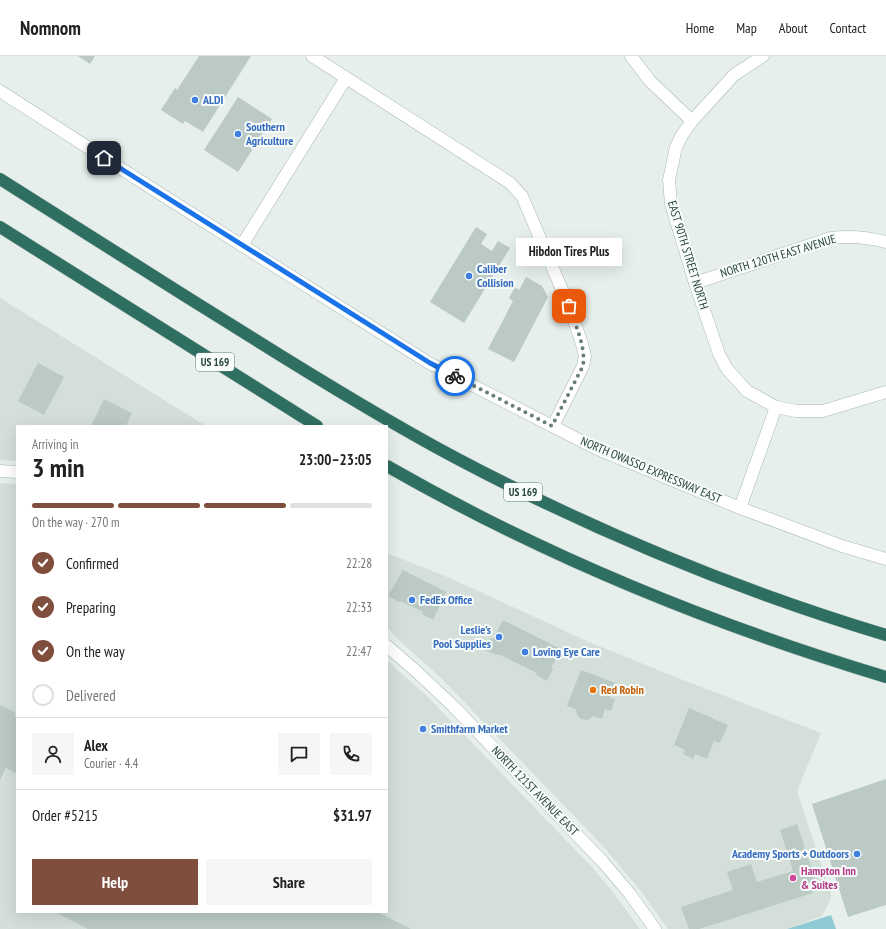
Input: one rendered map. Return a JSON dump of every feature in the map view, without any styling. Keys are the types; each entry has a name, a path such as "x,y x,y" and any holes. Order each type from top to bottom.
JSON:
{"highway":[{"name":"US 169","path":"0,179 376,414 454,458 541,501 626,540 709,574 785,602 886,635"},
{"name":"US 169","path":"0,227 315,425"},
{"path":"388,467 535,543 615,579 745,631 886,677"}],"street":[{"path":"312,56 510,183 522,196 569,306 585,356 583,366 552,426"},
{"path":"631,56 650,81 692,121"},
{"name":"EAST 90TH STREET NORTH","path":"762,56 734,75 692,121 676,147 669,180 671,204 695,283 719,354 727,368 747,391 776,407 796,411 823,411 886,392"},
{"path":"242,245 346,78"},
{"name":"NORTH OWASSO EXPRESSWAY EAST","path":"0,91 170,200 430,363 597,449 740,508 842,546 886,559"},
{"name":"NORTH 120TH EAST AVENUE","path":"695,283 831,238 846,236 874,238 886,242"},
{"path":"740,508 776,407"},
{"path":"0,472 16,472"},
{"name":"NORTH 121ST AVENUE EAST","path":"388,647 453,706 603,862 630,894 655,929"}],"shaded area":[{"path":"0,298 204,425 16,425 16,461 0,460"},
{"name":"Smithfarm Market","path":"0,483 16,484 16,913 388,913 388,662 426,695 589,864 612,891 640,929 0,929"},
{"path":"388,553 452,579 589,642 821,733 797,791 830,891 831,899 822,916 787,929 668,929 640,890 601,844 441,678 401,642 388,628"}],"water":[{"path":"831,915 836,929 787,929"}],"building":[{"path":"78,56 95,56 90,64"},
{"name":"ALDI","path":"199,56 251,56 203,132 185,121 183,124 161,110 175,88 177,90"},
{"name":"Southern Agriculture","path":"238,97 272,119 238,172 204,150"},
{"name":"Caliber Collision","path":"476,227 487,234 481,244 492,251 498,241 510,248 464,323 430,302"},
{"path":"526,277 542,286 548,297 514,362 488,349 513,301 509,298 515,287 519,290"},
{"path":"38,363 64,377 44,415 18,401"},
{"path":"104,399 132,413 126,425 91,425"},
{"path":"403,570 446,592 433,620 422,614 423,612 388,596"},
{"path":"503,620 561,649 551,668 553,669 547,681 536,675 537,673 498,654 497,655 485,650 491,638 493,639"},
{"name":"Red Robin","path":"581,670 616,683 610,698 615,699 611,711 605,709 602,719 593,716 588,720 581,719 577,715 576,709 567,706"},
{"path":"0,705 16,713 14,716 16,717 16,773 6,768 0,780"},
{"path":"689,708 728,725 720,743 714,741 707,759 695,754 693,759 683,754 685,750 674,745"},
{"name":"Academy Sports + Outdoors","path":"886,779 886,905 848,917 812,804"},
{"name":"Hampton Inn & Suites","path":"797,824 817,885 811,887 813,893 699,929 689,929 681,907 733,890 727,872 751,864 757,882 793,871 780,830"},
{"path":"57,913 380,913 411,929 88,929"}],"way so far":[{"path":"455,376 552,426 583,366 585,356 569,306"}],"place":[{"name":"ALDI","path":"195,100"},
{"name":"Southern Agriculture","path":"238,134"},
{"name":"Caliber Collision","path":"469,276"},
{"name":"Hibdon Tires Plus","path":"569,306"},
{"name":"FedEx Office","path":"412,600"},
{"name":"Leslie's Pool Supplies","path":"499,637"},
{"name":"Loving Eye Care","path":"525,652"},
{"name":"Red Robin","path":"593,690"},
{"name":"Smithfarm Market","path":"423,729"},
{"name":"Academy Sports + Outdoors","path":"857,854"},
{"name":"Hampton Inn & Suites","path":"793,878"}],"route":[{"path":"104,158 430,363 455,376"}]}
